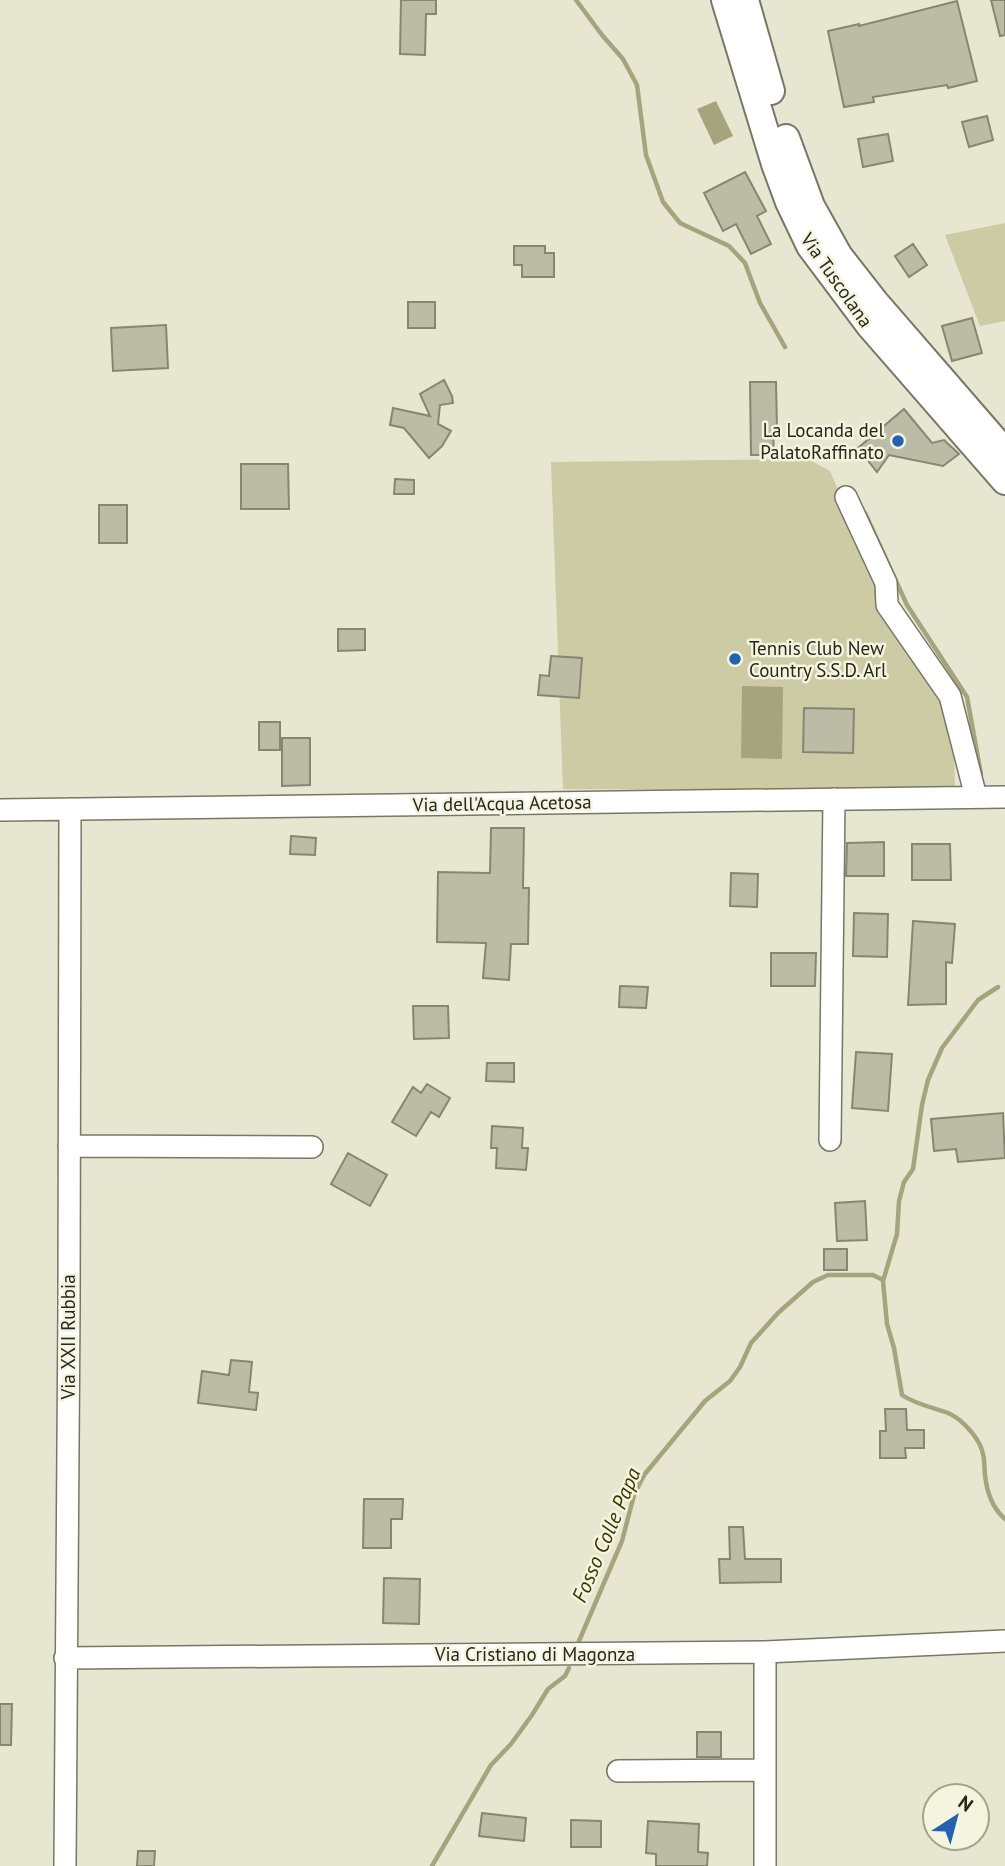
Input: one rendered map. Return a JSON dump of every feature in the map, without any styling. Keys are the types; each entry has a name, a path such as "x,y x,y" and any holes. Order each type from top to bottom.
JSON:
{"main road":[{"name":"Via Tuscolana","path":"725,0 775,164 810,246 870,326 1005,481"},
{"name":"Via Tuscolana","path":"745,0 778,118 797,171 824,232 867,292 1005,452"}],"street":[{"path":"846,498 886,583 887,605 950,696 976,797"},
{"name":"Via dell'Acqua Acetosa","path":"0,810 1005,797"},
{"path":"830,1140 834,799"},
{"name":"Via XXII Rubbia","path":"65,1866 70,809"},
{"path":"69,1146 312,1147"},
{"name":"Via Cristiano di Magonza","path":"65,1658 765,1652 1005,1641"},
{"path":"765,1652 765,1866"},
{"path":"618,1770 765,1770"}],"green space":[{"path":"1005,223 1005,321 980,326 945,235"},
{"name":"Tennis Club New Country S.S.D. Arl","path":"808,459 830,471 876,580 882,615 942,704 954,746 955,790 563,789 551,462"}],"shaded area":[{"path":"716,101 733,136 714,145 697,109"},
{"path":"742,686 783,687 782,759 741,758"}],"building":[{"path":"401,0 436,0 436,14 426,14 425,55 400,54"},
{"path":"991,0 1005,0 1005,35 1000,36"},
{"path":"957,1 977,81 948,88 947,85 873,97 874,102 844,107 828,31 859,26"},
{"path":"987,116 993,140 969,147 962,122"},
{"path":"888,134 893,161 863,167 858,139"},
{"path":"745,172 766,211 757,216 771,244 751,254 736,224 723,231 704,193"},
{"path":"913,244 927,265 909,277 895,256"},
{"path":"514,246 545,246 545,253 554,253 554,277 522,277 522,265 514,265"},
{"path":"408,302 435,302 435,328 408,328"},
{"path":"972,318 982,353 952,361 942,326"},
{"path":"166,325 168,368 113,371 111,328"},
{"path":"444,380 453,403 440,405 438,424 451,431 442,446 429,458 404,428 390,425 393,408 430,416 420,394"},
{"path":"750,382 776,382 777,429 773,429 774,455 751,455"},
{"name":"La Locanda del PalatoRaffinato","path":"904,409 932,443 944,440 959,454 943,466 889,455 877,472 858,448"},
{"path":"241,464 288,464 289,509 241,509"},
{"path":"395,479 414,480 414,494 394,494"},
{"path":"99,505 127,505 127,543 99,543"},
{"path":"338,629 365,629 365,650 338,651"},
{"path":"551,656 582,658 579,698 538,695 540,675 549,676"},
{"path":"804,708 854,709 853,753 803,752"},
{"path":"259,722 280,722 280,750 259,750"},
{"path":"282,738 310,738 310,785 282,786"},
{"path":"491,828 524,828 523,888 529,888 528,944 511,944 509,980 483,978 486,943 437,942 438,872 490,873"},
{"path":"291,836 316,838 315,855 290,854"},
{"path":"884,842 884,876 846,876 847,843"},
{"path":"912,844 950,844 951,880 912,880"},
{"path":"731,873 758,874 757,907 730,906"},
{"path":"854,913 888,914 887,957 853,956"},
{"path":"913,921 955,924 952,963 946,962 946,1004 908,1005"},
{"path":"771,953 816,953 815,986 771,986"},
{"path":"620,986 648,987 646,1008 619,1007"},
{"path":"413,1006 448,1006 449,1038 414,1039"},
{"path":"856,1052 892,1054 888,1111 852,1108"},
{"path":"487,1063 514,1063 514,1082 486,1081"},
{"path":"427,1084 450,1098 439,1117 431,1112 416,1136 392,1122 413,1087 421,1093"},
{"path":"1003,1113 1005,1158 958,1162 956,1149 934,1151 931,1119"},
{"path":"492,1126 523,1128 522,1148 528,1148 526,1170 496,1168 497,1148 491,1148"},
{"path":"348,1153 387,1175 370,1206 331,1184"},
{"path":"865,1201 867,1240 837,1241 835,1203"},
{"path":"824,1249 847,1249 847,1270 824,1270"},
{"path":"231,1360 252,1362 249,1392 258,1393 256,1410 198,1403 202,1371 229,1375"},
{"path":"885,1409 906,1409 907,1430 924,1430 924,1448 905,1448 906,1458 880,1458 880,1431 886,1431"},
{"path":"364,1499 403,1499 402,1519 391,1519 391,1548 363,1548"},
{"path":"729,1527 743,1527 745,1559 781,1559 781,1582 720,1583 719,1559 730,1559"},
{"path":"384,1578 420,1579 419,1624 383,1623"},
{"path":"0,1704 12,1704 11,1745 0,1745"},
{"path":"697,1732 721,1732 721,1757 697,1757"},
{"path":"482,1813 526,1818 524,1841 479,1836"},
{"path":"571,1820 601,1821 601,1847 571,1847"},
{"path":"648,1821 699,1824 698,1852 708,1853 707,1866 656,1866 656,1854 646,1853"},
{"path":"138,1851 155,1851 154,1866 137,1866"}],"waterway":[{"path":"576,0 623,59 637,85 646,155 663,202 680,223 729,246 745,263 760,303 785,347"},
{"path":"865,513 907,605 967,697 981,774"},
{"path":"998,987 978,1000 942,1048 928,1080 913,1169 904,1182 899,1201 897,1234 883,1281 887,1324 902,1395 919,1404 953,1415 970,1430 982,1451 991,1500 1005,1519"},
{"name":"Fosso Colle Papa","path":"579,1641 622,1541 634,1495 644,1475 705,1401 730,1381 751,1343 778,1313 813,1282 828,1275 873,1275 883,1280"},
{"name":"Fosso Colle Papa","path":"432,1866 491,1765 511,1744 548,1689 565,1676 569,1668"}],"place":[{"name":"La Locanda del PalatoRaffinato","path":"898,441"},
{"name":"Tennis Club New Country S.S.D. Arl","path":"735,659"}]}
